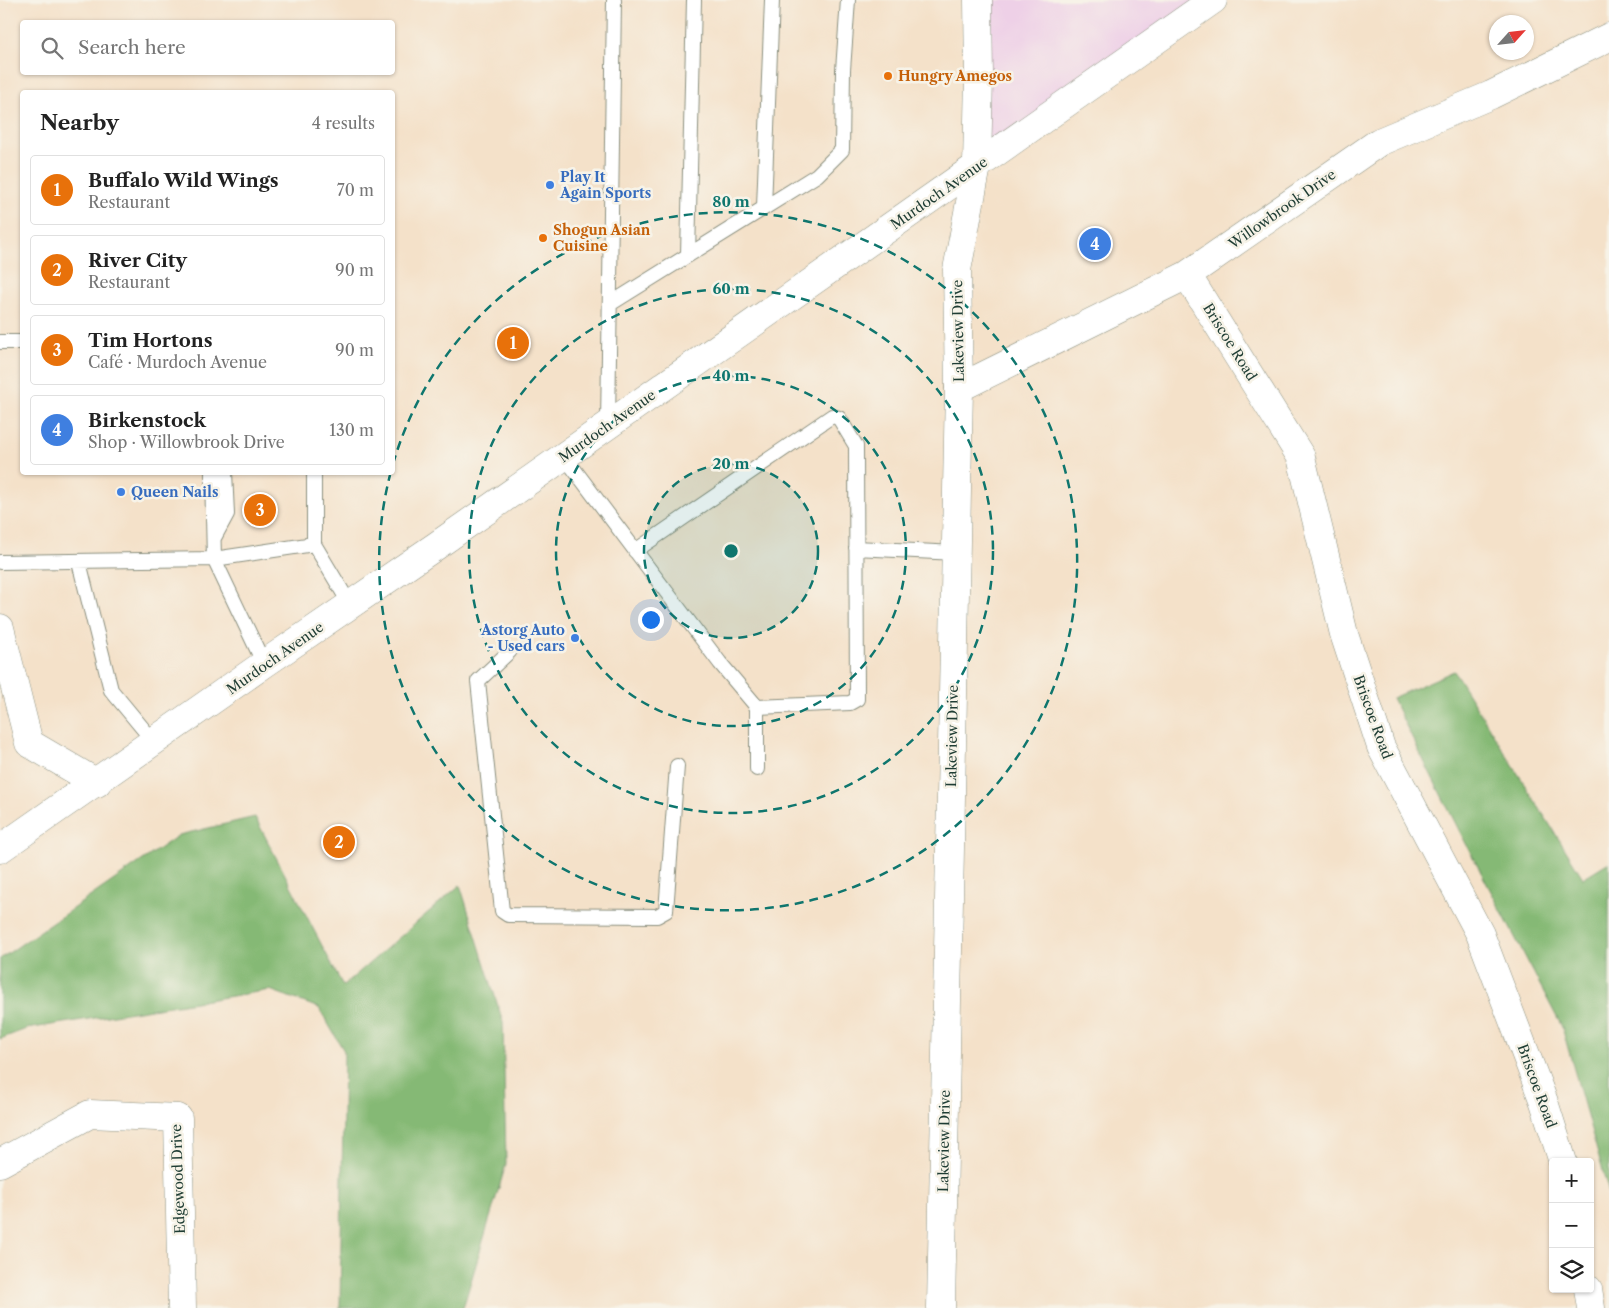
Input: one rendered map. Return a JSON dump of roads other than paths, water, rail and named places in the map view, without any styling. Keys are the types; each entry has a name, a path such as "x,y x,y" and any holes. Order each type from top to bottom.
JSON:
{"street":[{"name":"Lakeview Drive","path":"941,1308 959,388 957,270 977,166 980,77 978,0"},
{"name":"Murdoch Avenue","path":"0,850 264,664 351,606 1213,0"},
{"name":"Willowbrook Drive","path":"959,388 1187,275 1379,142 1491,95 1609,37"},
{"name":"Briscoe Road","path":"1187,275 1301,457 1344,634 1381,747 1480,934 1544,1102 1561,1158"},
{"path":"0,628 29,743 96,783"},
{"name":"Edgewood Drive","path":"0,1163 90,1114 178,1118 182,1308"},
{"path":"1589,1293 1591,1308"}],"lane":[{"path":"608,425 614,0"},
{"path":"688,255 694,0"},
{"path":"764,207 772,0"},
{"path":"610,304 816,175 842,150 843,70 848,0"},
{"path":"0,342 20,342"},
{"path":"635,551 832,416 838,418 856,446 856,699 850,703 757,708"},
{"path":"564,456 720,663 757,708 757,769"},
{"path":"212,475 214,559 264,664"},
{"path":"213,540 227,514 225,475"},
{"path":"314,475 314,544 351,606"},
{"path":"0,562 214,559 314,544"},
{"path":"856,548 956,552"},
{"path":"79,562 111,690 154,742"},
{"path":"510,651 478,681 502,911 508,915 647,916 657,916 666,911 677,766"}],"place":[{"name":"Hungry Amegos","path":"888,76"},
{"name":"Play It Again Sports","path":"550,185"},
{"name":"Shogun Asian Cuisine","path":"543,238"},
{"name":"Birkenstock","path":"1095,244"},
{"name":"Buffalo Wild Wings","path":"513,343"},
{"name":"Queen Nails","path":"121,492"},
{"name":"Tim Hortons","path":"260,510"},
{"name":"Astorg Auto - Used cars","path":"575,638"},
{"name":"River City","path":"339,842"}]}
